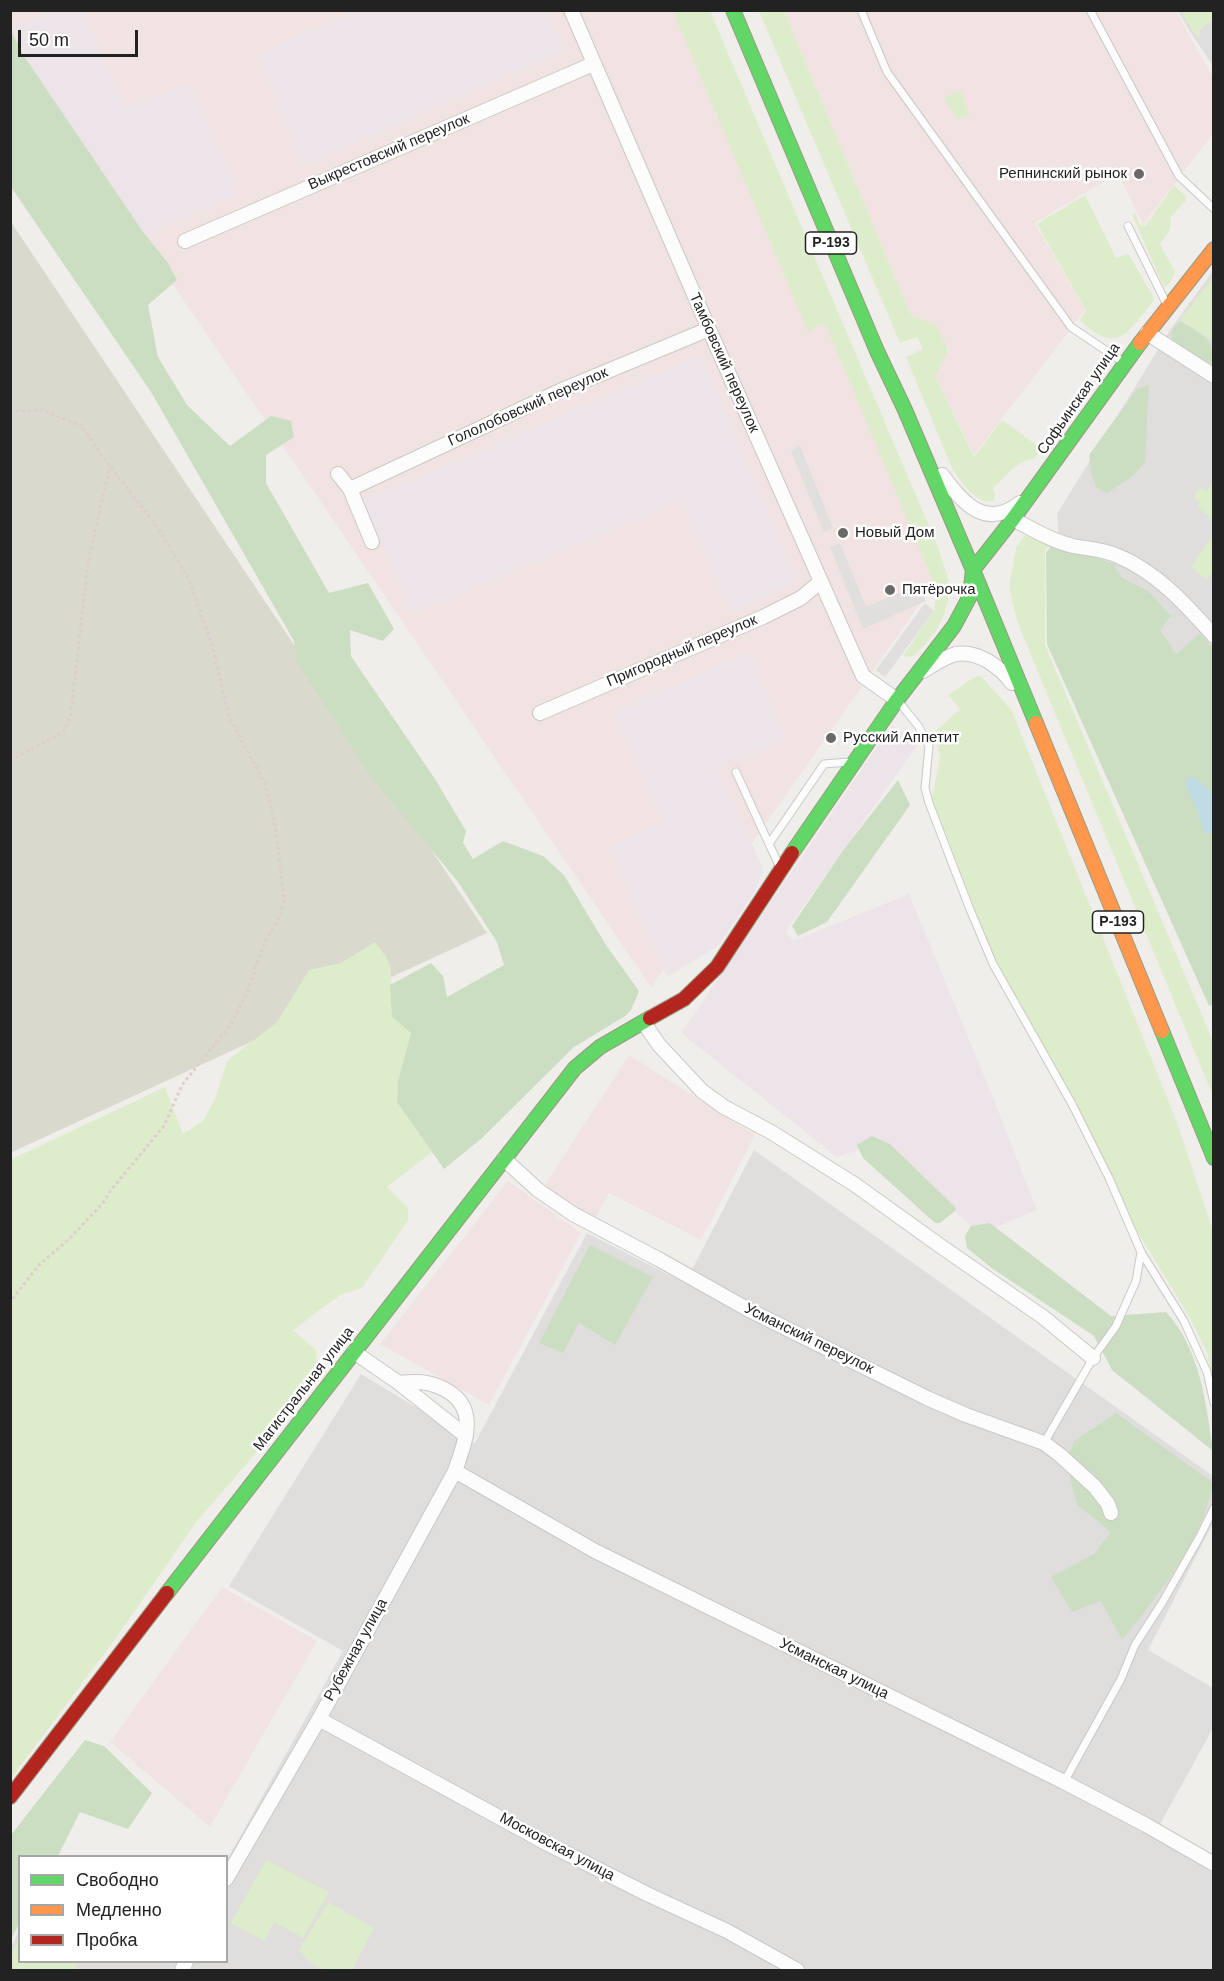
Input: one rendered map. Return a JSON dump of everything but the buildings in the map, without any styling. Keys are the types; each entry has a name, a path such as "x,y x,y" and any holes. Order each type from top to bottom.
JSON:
{"main road":[{"name":"Р-193","path":"733,10 877,351 973,570 1214,1158"},
{"name":"Софьинская улица","path":"973,570 1041,482 1147,333 1214,249"},
{"name":"Магистральная улица","path":"10,1797 575,1068 600,1047 684,999 717,967 897,700 954,626 970,596 973,570"}],"street":[{"name":"Тамбовский переулок","path":"571,10 863,676 897,700"},
{"name":"Выкрестовский переулок","path":"185,241 593,64"},
{"name":"Гололобовский переулок","path":"350,489 562,390 709,329"},
{"path":"1147,333 1214,376"},
{"path":"921,448 957,495 974,509 987,515 1013,508 1041,482"},
{"path":"338,474 350,489 372,542"},
{"path":"1013,519 1071,546 1094,548 1117,555 1142,567 1175,595 1214,636"},
{"name":"Пригородный переулок","path":"540,713 763,617 801,598 820,582"},
{"path":"916,675 950,656 962,653 974,655 1003,672 1033,714"},
{"path":"644,1023 658,1045 702,1091 724,1107 771,1132 854,1184 1043,1317 1093,1358"},
{"name":"Усманский переулок","path":"504,1159 538,1190 573,1214 749,1310 929,1399 1044,1443 1095,1488 1108,1504 1111,1513"},
{"path":"354,1352 399,1383 466,1436"},
{"name":"Рубежная улица","path":"228,1876 319,1719 455,1471 466,1436 466,1414 463,1404 458,1397 442,1387 420,1380 399,1383"},
{"name":"Усманская улица","path":"455,1471 595,1551 1064,1782 1214,1864"},
{"name":"Московская улица","path":"319,1719 548,1844 727,1931 797,1971"}],"lane":[{"path":"861,10 886,72 1071,327 1125,363"},
{"path":"1090,10 1179,176 1214,209"},
{"path":"1128,226 1169,308"},
{"path":"897,700 919,727 929,746 925,788 929,803 993,964 1072,1104 1110,1179 1141,1252 1185,1321 1207,1372 1214,1403"},
{"path":"769,844 824,764 855,762"},
{"path":"736,772 781,869"},
{"path":"1044,1443 1093,1358 1116,1326 1136,1281 1141,1252"},
{"path":"1064,1782 1121,1679 1135,1645 1162,1603 1214,1508"}],"path":[{"path":"10,412 42,410 82,426 156,525 188,577 212,645 229,716 266,786 276,831 284,899 280,914 263,946 247,993 232,1023 182,1085 164,1126 111,1190 103,1203 68,1240 39,1265 10,1302"},
{"path":"10,760 56,737 65,730 71,712 88,562 110,466"}],"shaded area":[{"path":"356,10 546,11 564,51 304,166 257,54"},
{"path":"10,11 705,11 934,584 651,987 11,47"},
{"path":"52,11 83,11 124,109 190,83 238,194 135,242 36,82 12,27"},
{"name":"Репнинский рынок","path":"784,11 1176,11 1213,78 1213,133 1143,225 1118,173 1035,223 1085,310 974,455 935,376 935,324 911,316"},
{"path":"1178,11 1213,11 1213,66 1191,33"},
{"path":"11,222 487,933 10,1153"},
{"path":"1213,271 1213,1005 1067,649 1057,514 1170,330"},
{"path":"701,355 797,582 730,613 682,501 412,614 362,498 432,472"},
{"path":"800,446 833,528 824,532 791,451"},
{"path":"840,543 866,607 918,585 926,601 863,629 830,547"},
{"path":"925,603 934,611 885,677 876,670"},
{"path":"749,652 785,740 718,769 763,869 755,891 718,946 667,977 608,846 664,822 613,713"},
{"path":"892,725 918,744 786,931 790,939 795,940 909,894 1037,1210 980,1234 880,1143 837,1157 681,1033"},
{"path":"629,1055 755,1135 701,1240 609,1193 595,1219 580,1212 545,1185"},
{"path":"754,1150 1213,1476 1213,1523 1148,1650 1213,1688 1213,1728 1153,1837 1213,1873 1213,1970 11,1970 11,1946 18,1933 18,1963 228,1963 228,1858 343,1651 229,1586 361,1374 475,1443 587,1233 685,1283"},
{"path":"508,1181 581,1233 489,1405 380,1344"},
{"path":"222,1587 317,1641 210,1827 110,1742"}],"green space":[{"path":"1188,10 1213,11 1213,20 1200,30 1199,40 1182,14"},
{"path":"673,11 710,11 940,552 949,586 946,609 928,641 911,657 903,656 934,611 936,599 933,581 826,325 822,324 808,331"},
{"path":"759,11 784,11 911,316 935,324 948,350 935,376 974,457 1002,420 1042,449 1034,459 1011,470 993,489 994,501 988,502 975,496 952,468 906,357 923,349 917,337 900,343"},
{"path":"10,29 24,56 143,232 168,263 177,280 148,305 158,357 187,405 230,446 271,416 291,421 294,437 266,455 266,483 329,593 368,583 394,629 383,641 350,630 351,656 435,779 466,831 463,843 473,859 503,841 543,856 564,875 606,945 639,991 631,1010 625,1016 574,1047 481,1139 444,1169 397,1102 398,1080 411,1033 392,1017 390,985 431,963 443,976 447,997 504,965 497,942 458,882 368,773 297,662 294,641 151,392 11,187"},
{"path":"960,91 970,115 958,120 944,98"},
{"path":"1174,185 1185,195 1186,200 1171,217 1170,230 1160,244 1175,272 1170,283 1164,287 1132,215 1135,213 1140,225 1145,226"},
{"path":"1085,195 1116,258 1129,255 1153,296 1154,300 1138,321 1122,336 1104,337 1080,320 1086,311 1037,224"},
{"path":"1213,277 1213,341 1180,320"},
{"path":"1180,321 1209,341 1213,354 1212,362 1206,365 1172,342 1171,332"},
{"path":"1149,385 1145,462 1133,476 1107,493 1097,488 1091,473 1089,455 1137,389"},
{"path":"1213,482 1213,519 1197,507 1200,502 1193,497 1200,488 1206,491"},
{"path":"1025,535 1054,543 1045,549 1045,645 1213,1041 1213,1096 1017,621 1009,587 1016,548"},
{"path":"1213,535 1213,571 1207,580 1191,567"},
{"path":"1051,546 1085,553 1114,564 1122,578 1148,591 1171,616 1160,630 1176,654 1200,633 1213,649 1213,793 1195,778 1186,779 1205,833 1213,834 1214,1004 1209,1006 1047,644 1046,553"},
{"path":"981,676 1012,711 1178,1125 1213,1231 1213,1382 1207,1352 1189,1316 1140,1236 1025,1022 995,961 932,799 940,758 936,731 960,709 948,695 975,677"},
{"path":"898,780 910,805 827,922 798,936 792,926 844,849"},
{"path":"375,942 387,958 391,970 392,1017 411,1033 398,1080 397,1102 432,1152 387,1187 408,1208 408,1220 362,1288 340,1295 293,1330 316,1350 318,1373 254,1455 197,1521 116,1638 11,1778 10,1160 165,1087 183,1134 203,1121 215,1099 227,1061 277,1022 309,970 341,963"},
{"path":"872,1136 890,1144 956,1208 955,1211 940,1223 935,1223 863,1158 857,1145"},
{"path":"990,1223 1111,1316 1166,1312 1187,1342 1194,1359 1204,1395 1213,1451 1112,1370 1094,1336 993,1269 967,1248 965,1236 971,1226"},
{"path":"590,1245 653,1277 615,1345 579,1323 563,1353 539,1343"},
{"path":"1116,1413 1213,1483 1200,1526 1189,1546 1164,1586 1122,1640 1101,1601 1072,1612 1051,1577 1094,1554 1111,1532 1077,1505 1066,1461 1074,1441"},
{"path":"85,1740 104,1746 152,1793 128,1829 80,1812 58,1855 18,1855 18,1926 11,1940 11,1835"},
{"path":"266,1860 329,1892 303,1938 274,1922 264,1941 231,1923"},
{"path":"328,1902 374,1928 352,1970 335,1970 316,1966 299,1950"},
{"path":"18,1940 18,1963 78,1963 74,1970 11,1970 11,1955"}],"water":[{"path":"1190,777 1195,778 1213,793 1213,834 1205,833 1186,785 1185,781"}],"traffic: fast":[{"path":"733,10 877,351 905,410 973,570 1036,723"},
{"path":"792,853 897,700 954,626 970,596 973,570 1013,519 1140,343"},
{"path":"167,1593 575,1068 600,1047 650,1018"},
{"path":"1162,1031 1214,1158"}],"traffic: slow":[{"path":"1140,343 1214,249"},
{"path":"1036,723 1162,1031"}],"traffic: jam":[{"path":"650,1018 684,999 717,967 792,853"},
{"path":"10,1797 167,1593"}],"place":[{"name":"Репнинский рынок","path":"1139,174"},
{"name":"Новый Дом","path":"843,533"},
{"name":"Пятёрочка","path":"890,590"},
{"name":"Русский Аппетит","path":"831,738"}]}
